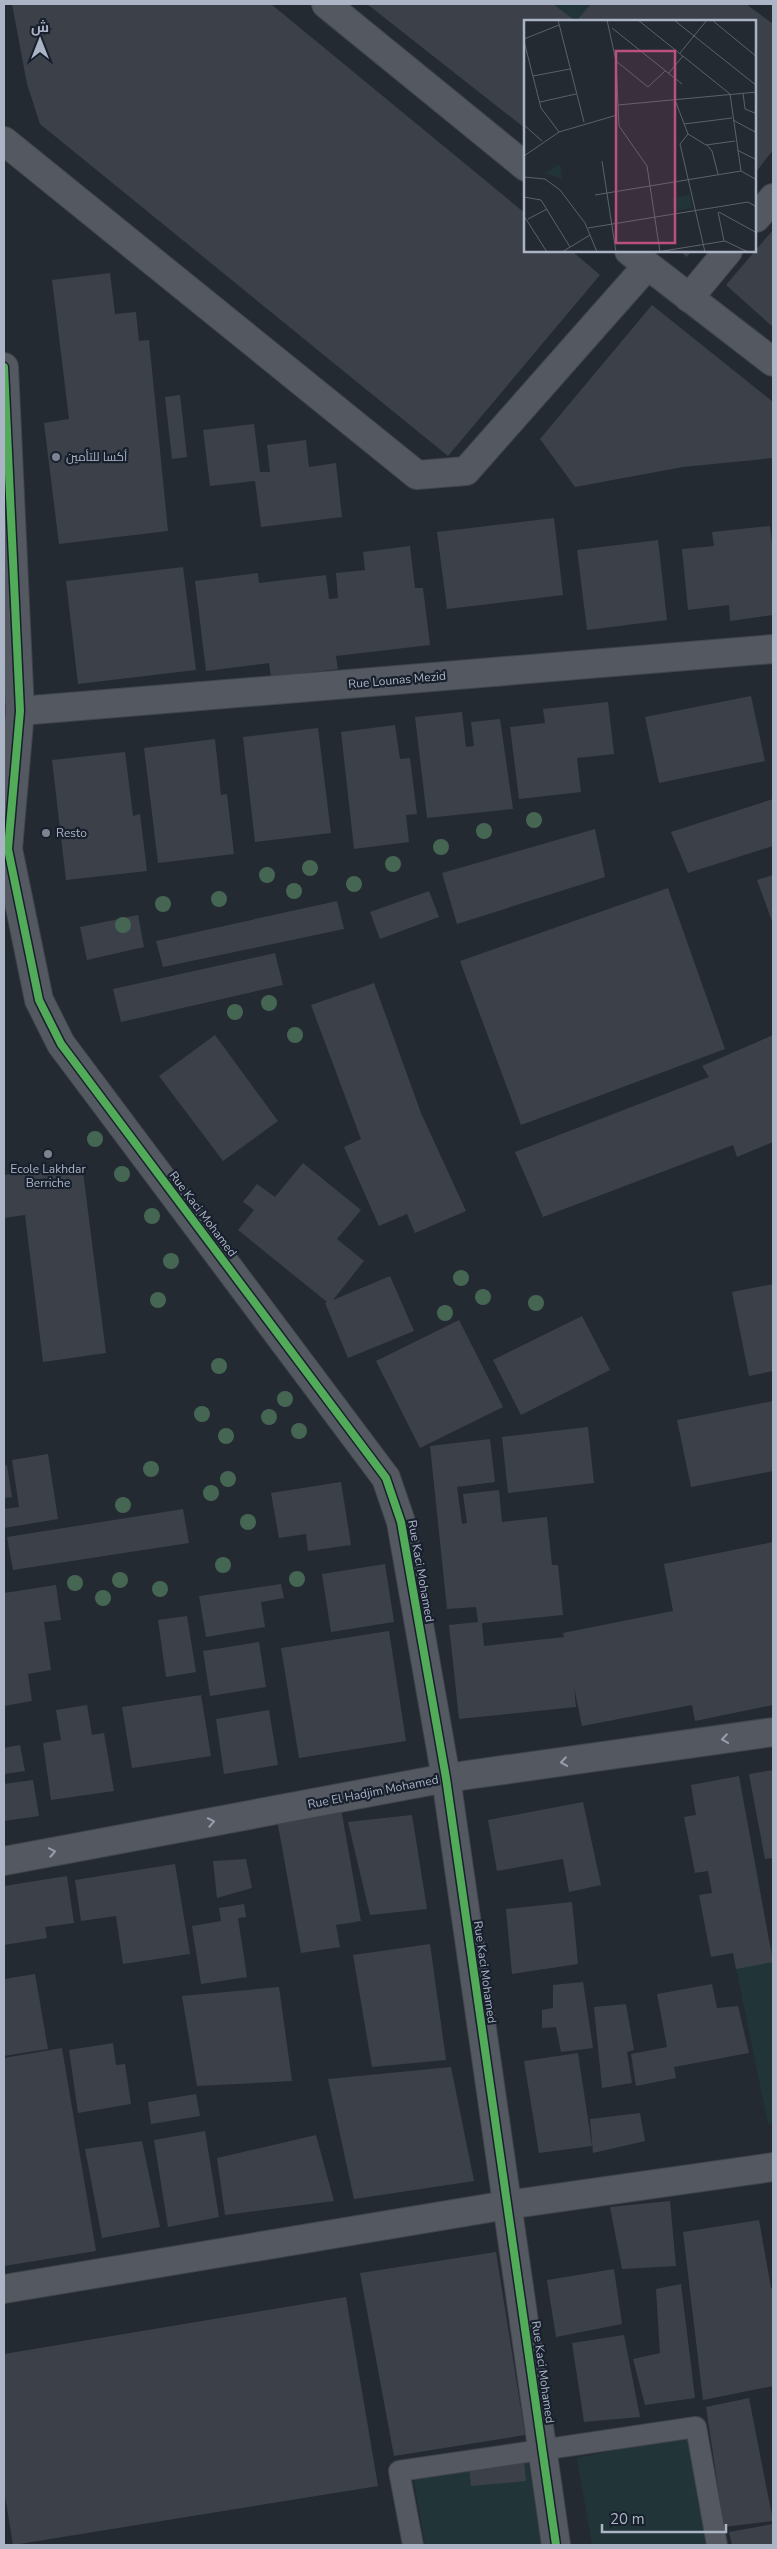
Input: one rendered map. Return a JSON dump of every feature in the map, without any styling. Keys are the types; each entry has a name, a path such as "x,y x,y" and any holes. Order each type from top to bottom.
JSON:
{"street":[{"path":"326,4 524,165"},
{"path":"4,141 417,475 466,471 638,259 773,362"},
{"path":"757,217 773,198"},
{"path":"689,298 727,252"},
{"name":"Rue Kaci Mohamed","path":"4,367 20,711 6,849 39,1000 61,1044 386,1478 401,1522 446,1778 556,2545"},
{"name":"Rue Lounas Mezid","path":"20,711 773,649"},
{"name":"Rue El Hadjim Mohamed","path":"4,1860 446,1778 773,1732"},
{"path":"4,2289 507,2205 773,2167"}],"lane":[{"path":"413,2545 399,2471 696,2426 717,2545"}],"green space":[{"path":"553,4 591,4 577,20"},
{"path":"773,1946 773,2123 768,2124 733,1953"},
{"path":"692,2435 711,2545 592,2545 577,2458"},
{"path":"525,2443 542,2545 425,2545 411,2462"}],"building":[{"path":"12,4 271,4 524,212 524,252 573,252 600,275 448,456 40,124 27,84"},
{"path":"367,4 553,4 575,20 524,20 524,127"},
{"path":"591,4 746,4 773,24 773,150 757,171 757,20 577,20"},
{"path":"773,230 773,327 726,285 754,252 757,252 757,249"},
{"path":"681,252 690,252 687,257"},
{"path":"110,273 115,314 136,312 139,341 149,340 168,531 59,544 44,423 69,419 52,280"},
{"path":"652,305 773,402 773,458 683,467 575,487 540,439"},
{"path":"180,395 187,457 172,459 165,397"},
{"path":"254,424 260,472 270,472 267,445 306,440 309,467 336,463 342,517 261,527 255,481 210,486 203,430"},
{"path":"554,518 563,595 447,609 437,532"},
{"path":"770,526 773,552 773,615 730,621 729,605 688,610 682,549 714,546 712,532"},
{"path":"658,540 667,620 587,630 577,550"},
{"path":"410,546 415,588 423,588 430,645 336,656 338,669 271,677 269,663 206,671 195,581 258,573 259,583 326,575 329,599 338,598 336,573 365,570 363,552"},
{"path":"183,567 196,670 78,684 66,581"},
{"path":"751,696 765,761 659,783 645,717"},
{"path":"608,702 614,754 577,758 581,792 519,799 510,727 545,723 543,709"},
{"path":"462,712 466,747 474,746 471,722 500,719 513,809 427,818 415,717"},
{"path":"395,725 400,759 410,758 417,814 406,815 409,842 354,849 341,732"},
{"path":"318,728 331,833 255,842 243,737"},
{"path":"215,739 221,795 227,794 234,854 158,863 144,748"},
{"path":"125,752 133,816 140,814 147,871 66,880 52,760"},
{"path":"773,799 773,846 688,873 671,832"},
{"path":"595,829 605,877 457,924 442,873"},
{"path":"773,875 773,924 757,880"},
{"path":"668,888 725,1049 521,1125 460,961"},
{"path":"429,891 439,917 380,939 370,912"},
{"path":"337,901 344,929 163,967 156,941"},
{"path":"138,915 144,947 87,960 80,927"},
{"path":"275,953 283,985 121,1022 113,989"},
{"path":"374,983 421,1113 466,1211 415,1233 407,1214 379,1226 344,1147 361,1139 311,1005"},
{"path":"215,1035 278,1121 223,1161 159,1076"},
{"path":"773,1035 773,1142 737,1157 733,1145 543,1217 515,1152 709,1077 702,1066"},
{"path":"303,1163 361,1210 337,1239 364,1261 333,1300 390,1276 414,1331 348,1358 325,1303 327,1302 238,1230 254,1210 243,1202 257,1184 275,1197"},
{"path":"82,1164 106,1353 43,1362 25,1215 4,1218 4,1175"},
{"path":"773,1284 773,1371 749,1376 732,1292"},
{"path":"582,1316 610,1370 521,1415 493,1360"},
{"path":"459,1320 503,1407 420,1448 376,1361"},
{"path":"773,1401 773,1471 691,1487 677,1420"},
{"path":"588,1427 594,1483 508,1493 502,1437"},
{"path":"490,1439 495,1482 457,1487 462,1524 467,1523 463,1494 499,1490 502,1522 547,1517 552,1565 558,1565 563,1615 482,1623 484,1646 564,1637 563,1633 673,1611 664,1564 773,1542 773,1705 695,1721 692,1705 582,1726 574,1687 576,1707 459,1719 449,1625 478,1622 476,1607 447,1609 430,1446"},
{"path":"48,1454 58,1519 4,1528 4,1509 19,1507 12,1460"},
{"path":"7,1465 12,1497 4,1498 4,1466"},
{"path":"341,1482 351,1545 308,1551 306,1534 279,1538 271,1493"},
{"path":"183,1509 189,1543 13,1570 7,1537"},
{"path":"385,1564 394,1622 331,1632 322,1574"},
{"path":"281,1584 284,1598 261,1602 265,1627 206,1637 199,1596"},
{"path":"56,1585 61,1620 44,1622 51,1670 28,1674 32,1701 4,1706 4,1593"},
{"path":"187,1616 196,1672 166,1677 158,1620"},
{"path":"389,1631 406,1741 299,1758 281,1648"},
{"path":"259,1642 266,1687 210,1696 203,1651"},
{"path":"201,1695 211,1756 132,1768 122,1707"},
{"path":"87,1705 92,1735 104,1733 114,1791 51,1800 43,1743 61,1740 56,1710"},
{"path":"269,1710 278,1765 224,1774 216,1719"},
{"path":"20,1745 25,1771 4,1774 4,1748"},
{"path":"773,1770 773,1858 765,1859 749,1774"},
{"path":"739,1776 773,1962 736,1969 733,1953 711,1957 699,1895 712,1893 708,1871 695,1873 684,1817 696,1815 691,1785"},
{"path":"33,1780 39,1816 4,1821 4,1784"},
{"path":"583,1802 601,1885 569,1892 563,1859 497,1871 488,1820"},
{"path":"340,1803 361,1921 336,1925 340,1947 301,1953 276,1814"},
{"path":"412,1815 427,1909 370,1915 348,1822"},
{"path":"246,1859 252,1888 217,1898 213,1861"},
{"path":"175,1864 190,1954 123,1964 116,1916 81,1921 75,1880"},
{"path":"67,1876 74,1923 45,1927 47,1938 4,1945 4,1886"},
{"path":"572,1902 578,1964 512,1974 506,1909"},
{"path":"244,1904 246,1917 238,1918 247,1977 201,1984 192,1926 221,1921 219,1908"},
{"path":"430,1944 446,2060 372,2067 353,1955"},
{"path":"35,1974 48,2049 4,2056 4,1979"},
{"path":"583,1982 593,2048 561,2052 556,2027 542,2028 542,2010 553,2008 553,1985"},
{"path":"712,1984 717,2008 738,2006 749,2053 674,2067 676,2078 636,2086 631,2054 667,2047 657,1994"},
{"path":"279,1987 292,2081 197,2086 182,1996"},
{"path":"626,2004 634,2050 627,2052 632,2083 602,2088 594,2007"},
{"path":"113,2043 116,2065 125,2064 131,2104 78,2113 69,2050"},
{"path":"62,2048 96,2251 4,2266 4,2058"},
{"path":"578,2053 592,2146 539,2153 524,2061"},
{"path":"451,2067 474,2181 354,2199 328,2079"},
{"path":"196,2094 200,2116 151,2124 148,2102"},
{"path":"640,2113 645,2141 593,2153 590,2119"},
{"path":"205,2131 219,2217 168,2227 154,2140"},
{"path":"316,2135 334,2201 225,2215 217,2158"},
{"path":"142,2141 160,2227 102,2238 85,2149"},
{"path":"670,2201 676,2266 622,2269 610,2207"},
{"path":"759,2220 771,2288 773,2288 773,2386 703,2400 683,2232"},
{"path":"496,2252 525,2435 394,2456 360,2273"},
{"path":"614,2269 622,2324 556,2337 547,2280"},
{"path":"681,2284 695,2398 645,2405 633,2359 660,2353 656,2289"},
{"path":"346,2297 378,2486 13,2545 4,2490 4,2354"},
{"path":"624,2335 640,2417 584,2422 572,2343"},
{"path":"749,2398 773,2521 724,2527 706,2407"},
{"path":"524,2460 526,2481 471,2486 469,2466"},
{"path":"773,2524 773,2545 732,2545 729,2532"}],"cycle path":[{"path":"4,367 20,711 8,849 39,1000 61,1044 386,1478 401,1522 446,1778 556,2545"}],"place":[{"name":"أكسا للتأمين","path":"56,457"},
{"name":"Resto","path":"46,833"},
{"name":"Ecole Lakhdar Berriche","path":"48,1154"}]}
